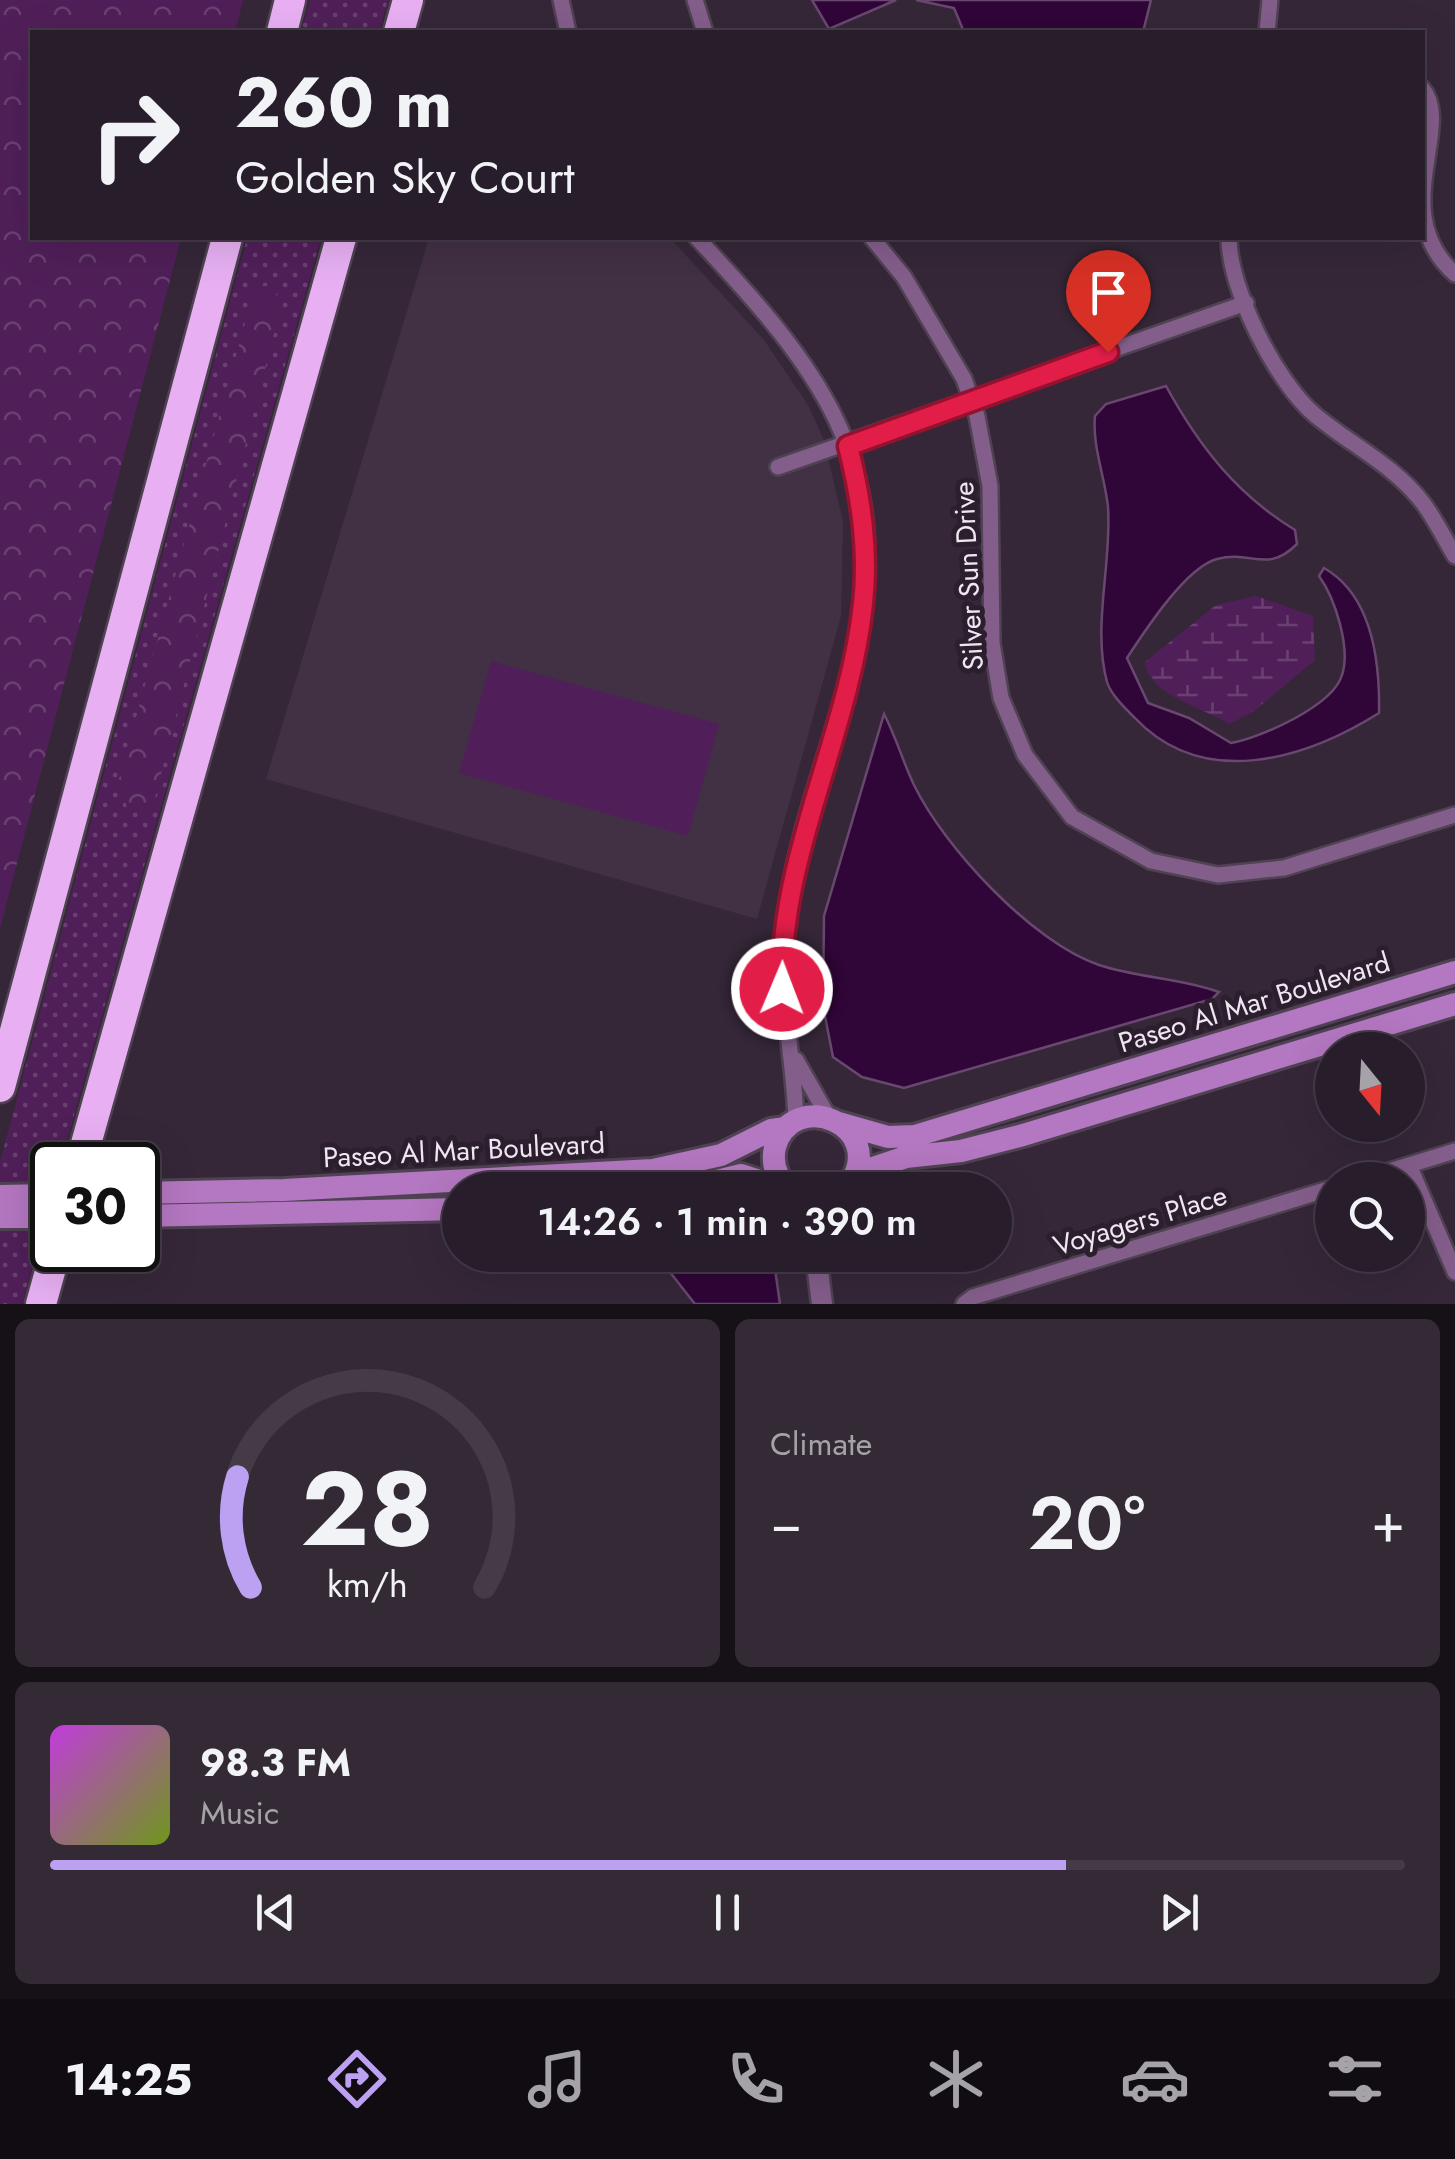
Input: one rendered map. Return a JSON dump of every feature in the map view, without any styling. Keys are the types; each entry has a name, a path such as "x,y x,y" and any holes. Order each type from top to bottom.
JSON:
{"highway":[{"path":"282,30 290,0"},
{"path":"400,30 408,0"},
{"path":"0,1087 226,240"},
{"path":"87,1142 341,240"},
{"path":"41,1304 50,1272"}],"main road":[{"name":"Paseo Al Mar Boulevard","path":"160,1192 677,1167 791,1125 834,1120 888,1136 915,1136 1455,972"},
{"path":"863,1172 894,1160 962,1151 1024,1134 1455,1004"},
{"path":"834,1120 858,1149 852,1172"},
{"path":"779,1172 774,1160 791,1125"},
{"path":"0,1196 30,1195"},
{"name":"Paseo Al Mar Boulevard","path":"160,1215 442,1209"},
{"path":"0,1218 30,1217"}],"street":[{"path":"561,0 568,30"},
{"path":"695,0 704,30"},
{"path":"1268,30 1270,0"},
{"path":"1425,92 1437,107 1442,124 1425,220"},
{"path":"1425,228 1442,263 1455,274"},
{"path":"699,240 803,358 848,446 862,514 862,608 786,906 782,989 790,1047 791,1125"},
{"name":"Silver Sun Drive","path":"874,240 904,277 972,400 990,486 992,643 1001,698 1025,755 1072,817 1151,861 1218,875 1284,868 1455,815"},
{"path":"1230,240 1246,303 1269,356 1313,413 1378,459 1422,502 1455,556"},
{"path":"778,467 848,446 1246,303"},
{"path":"790,1047 834,1120"},
{"path":"1419,1162 1455,1151"},
{"name":"Voyagers Place","path":"964,1304 973,1297 1315,1193"},
{"path":"1425,1202 1455,1272"},
{"path":"818,1272 822,1304"}],"shaded area":[{"path":"812,0 896,0 829,29"},
{"path":"916,0 1151,0 1144,30 963,30 954,8"},
{"path":"428,240 672,240 764,340 808,405 824,440 843,522 841,616 757,919 266,779"},
{"path":"1166,386 1221,467 1255,501 1295,530 1297,544 1268,560 1217,559 1205,564 1179,587 1127,658 1148,703 1189,718 1231,743 1259,735 1311,709 1336,687 1344,664 1336,610 1319,576 1324,568 1353,595 1363,613 1375,652 1379,713 1319,744 1287,754 1222,760 1191,754 1162,740 1112,692 1101,639 1108,507 1095,439 1095,416 1106,404"},
{"path":"884,714 928,810 968,863 1019,915 1073,953 1099,965 1219,992 1212,999 904,1088 862,1077 833,1057 823,1006 824,916"},
{"path":"670,1272 775,1272 780,1304 695,1304"}],"green space":[{"path":"0,0 243,0 236,30 30,30 30,240 180,240 0,928"},
{"path":"310,0 388,0 380,30 302,30"},
{"path":"246,240 320,240 66,1142 30,1142 31,1272 22,1304 0,1304 0,1162"},
{"path":"275,285 279,314 155,798 141,814 127,808 119,779 255,287"},
{"path":"1256,596 1313,616 1315,660 1254,711 1229,724 1166,692 1148,673 1145,662 1216,605"},
{"path":"491,661 719,724 688,836 459,773"}],"route":[{"path":"782,989 786,906 856,646 862,608 862,514 848,446 1108,352"}]}
